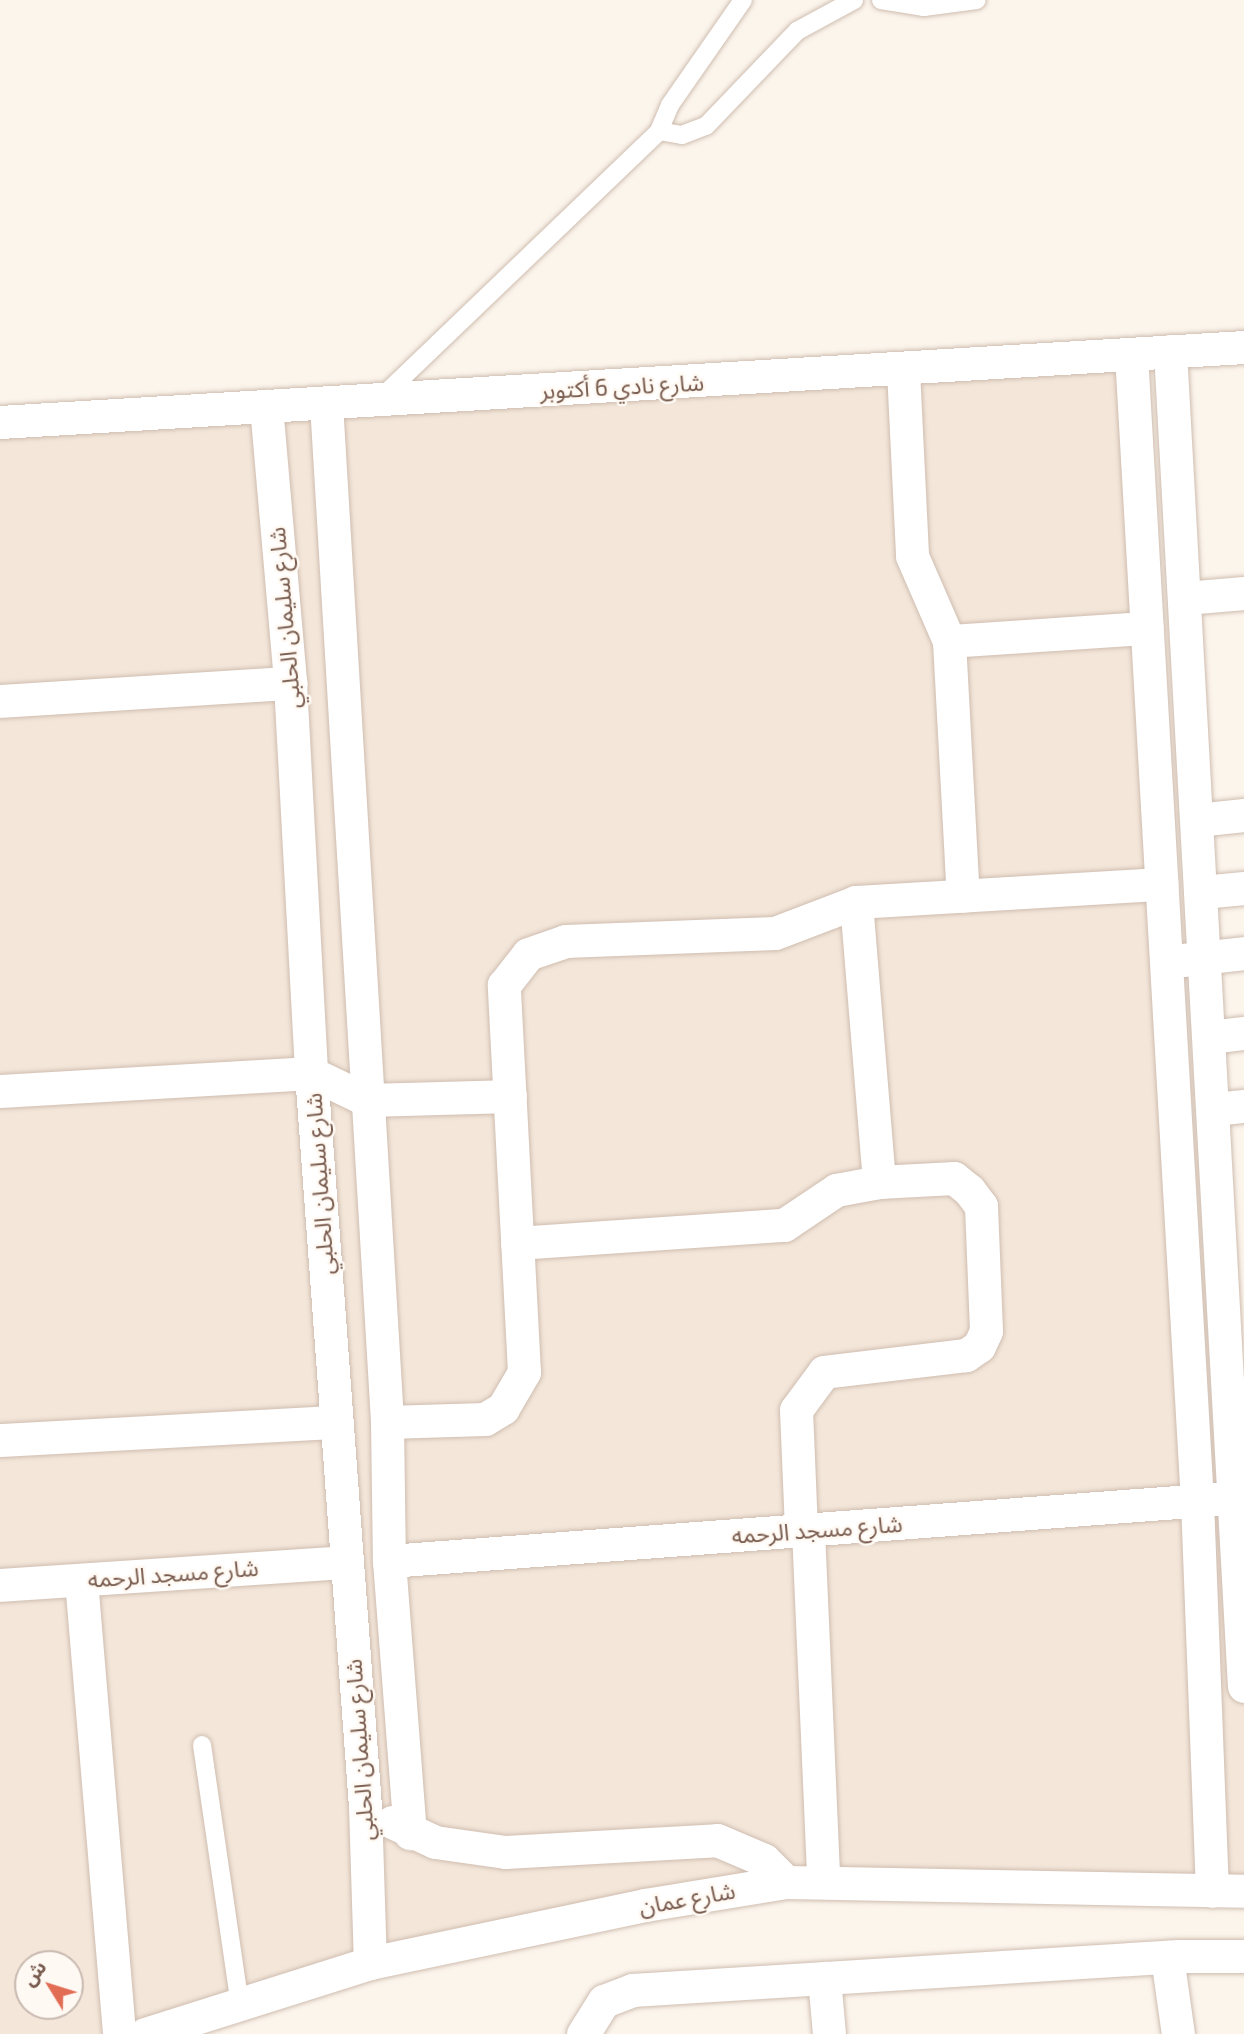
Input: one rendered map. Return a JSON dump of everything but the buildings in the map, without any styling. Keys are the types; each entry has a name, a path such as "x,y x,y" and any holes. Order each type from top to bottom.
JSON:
{"street":[{"name":"شارع نادي 6 أكتوبر","path":"0,422 903,370 1244,347"},
{"path":"1170,352 1210,1037 1229,1107 1244,1686"},
{"path":"1131,354 1197,1501 1228,1891"},
{"path":"903,370 912,556 948,641 963,895"},
{"name":"شارع سليمان الحلبي","path":"326,402 387,1422 389,1561 410,1833"},
{"name":"شارع سليمان الحلبي","path":"265,406 290,683 311,1073 365,1806 370,1963"},
{"path":"1185,598 1244,593"},
{"path":"948,641 1147,628"},
{"path":"0,701 290,683"},
{"path":"1197,820 1244,815"},
{"path":"387,1422 485,1419 516,1391 524,1372 504,985 528,954 565,941 775,933 856,902 1161,884"},
{"path":"1202,892 1244,888"},
{"path":"856,902 879,1182"},
{"path":"1166,962 1244,953"},
{"path":"1210,1037 1244,1033"},
{"path":"0,1091 311,1073 367,1100 510,1096"},
{"path":"517,1243 784,1225 836,1190 879,1182 954,1178 981,1206 986,1331 979,1346 966,1355 824,1372 796,1410 823,1879"},
{"path":"0,1440 335,1422"},
{"name":"شارع مسجد الرحمه","path":"389,1561 1239,1497"},
{"name":"شارع مسجد الرحمه","path":"0,1585 346,1562"},
{"path":"81,1580 119,2034"},
{"path":"365,1806 410,1833 458,1848 505,1852 717,1840 764,1860 786,1882"},
{"name":"شارع عمان","path":"145,2034 370,1963 645,1905 786,1882 823,1879 1228,1891"},
{"path":"583,2034 604,2001 632,1990 1167,1957 1244,1956"},
{"path":"1167,1957 1178,2034"},
{"path":"824,1978 829,2034"}],"lane":[{"path":"379,400 659,131 670,105 743,0"},
{"path":"659,131 682,135 706,126 797,31 854,0"},
{"path":"881,0 924,7 977,0"},
{"path":"202,1745 240,2006"}],"shaded area":[{"path":"1141,352 1201,1484 1244,1481 1244,1877 736,1885 313,1976 100,2034 0,2034 0,411"}]}
